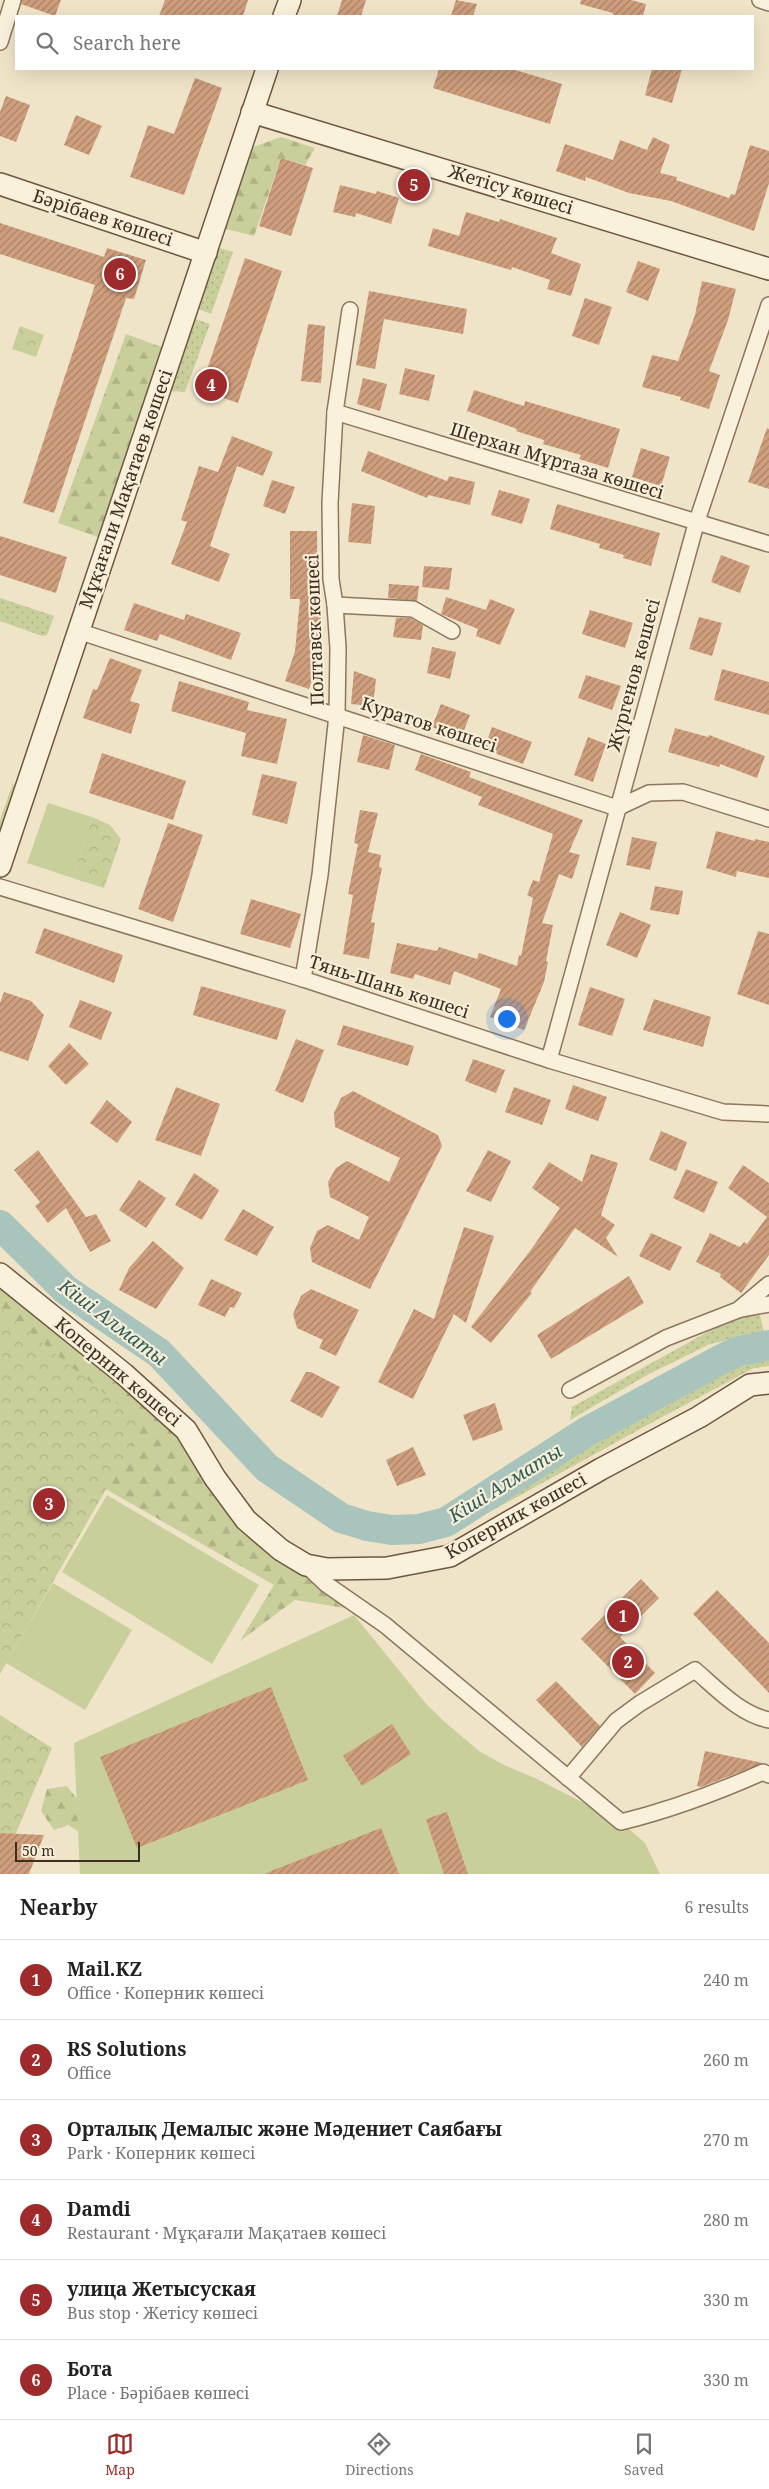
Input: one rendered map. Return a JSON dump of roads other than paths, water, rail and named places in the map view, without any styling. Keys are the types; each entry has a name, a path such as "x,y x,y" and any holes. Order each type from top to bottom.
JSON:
{"street":[{"path":"0,42 13,0"},
{"path":"284,15 290,0"},
{"path":"760,0 769,3"},
{"name":"Мұқағали Мақатаев көшесі","path":"0,866 267,70"},
{"name":"Жетісу көшесі","path":"252,112 769,269"},
{"name":"Бәрібаев көшесі","path":"0,184 206,253"},
{"name":"Жүргенов көшесі","path":"549,1060 696,524 769,305"},
{"name":"Полтавск көшесі","path":"303,978 320,875 337,715 338,648 335,605 330,579 330,512 335,412 350,310"},
{"name":"Шерхан Мұртаза көшесі","path":"335,412 696,524 769,544"},
{"path":"335,605 413,609 452,631"},
{"name":"Куратов көшесі","path":"78,631 617,808"},
{"path":"617,808 649,793 683,792 769,819"},
{"name":"Тянь-Шань көшесі","path":"0,887 303,978 549,1060 723,1112 768,1116"},
{"name":"Коперник көшесі","path":"0,1274 124,1374 186,1430 216,1478 246,1520 281,1550 306,1565 347,1570 387,1568 450,1556 601,1469 699,1417 750,1385 769,1383"},
{"path":"738,1310 769,1284"},
{"path":"570,1390 666,1338 738,1310 769,1304"},
{"path":"306,1565 326,1584 385,1625 620,1822 667,1810 716,1793 763,1772 769,1775"},
{"path":"568,1778 616,1721 639,1704 696,1670 734,1704 758,1718 769,1720"}],"waterway":[{"name":"Кіші Алматы","path":"0,1225 66,1290 159,1353 267,1468 341,1518 367,1526 392,1530 419,1529 446,1522 586,1432 736,1352 769,1345"}],"place":[{"name":"улица Жетысуская","path":"414,185"},
{"name":"Бота","path":"120,274"},
{"name":"Damdi","path":"211,385"},
{"name":"Орталық Демалыс және Мәдениет Саябағы","path":"49,1504"},
{"name":"Mail.KZ","path":"623,1616"},
{"name":"RS Solutions","path":"628,1662"}]}
